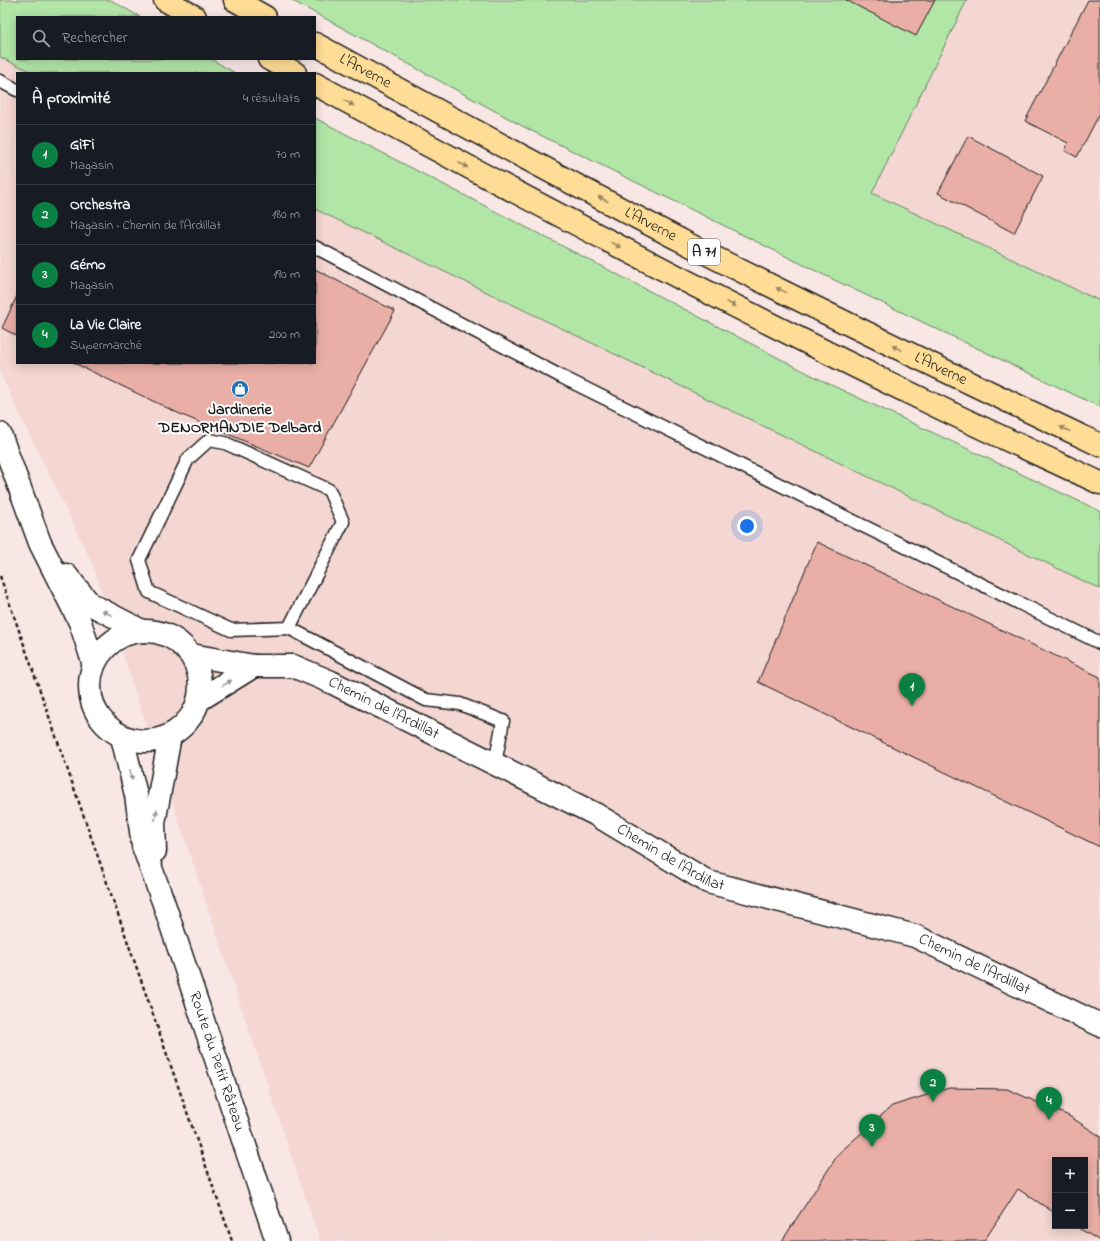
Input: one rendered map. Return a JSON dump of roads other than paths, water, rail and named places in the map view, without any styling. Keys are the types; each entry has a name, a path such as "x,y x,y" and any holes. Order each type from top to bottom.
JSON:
{"highway":[{"path":"165,0 193,16"},
{"path":"235,0 263,16"},
{"name":"L'Arverne","path":"316,45 497,143 690,245 943,371 1100,445"},
{"path":"272,60 293,72"},
{"name":"A 71","path":"316,85 471,169 682,280 928,403 1100,483"}],"street":[{"path":"0,434 40,543 80,622 94,665"},
{"path":"40,543 90,604 142,631"},
{"path":"142,631 161,633 178,642 191,655 198,669 201,684 199,700 193,715 183,727 170,736 154,741 138,741 122,737 108,727 98,714 91,698 90,681 94,665 102,652 113,641 127,634 142,631"},
{"name":"Chemin de l'Ardillat","path":"191,655 254,666 293,666 331,682 595,814 708,882 915,936 1100,1025"},
{"path":"199,700 254,666"},
{"name":"Route du Petit Râteau","path":"156,882 154,823 170,736"},
{"name":"Route du Petit Râteau","path":"122,737 136,794 143,846 277,1241"}],"lane":[{"path":"0,81 16,89"},
{"path":"316,248 562,377 1100,643"},
{"path":"289,628 343,522 329,490 225,443 209,440 188,460 139,560 149,592 231,630 289,628 426,700 460,704 503,721 495,764"}],"place":[{"name":"Jardinerie DENORMANDIE Delbard","path":"240,389"},
{"name":"GiFi","path":"912,706"},
{"name":"Orchestra","path":"933,1102"},
{"name":"La Vie Claire","path":"1049,1120"},
{"name":"Gémo","path":"872,1147"}]}
